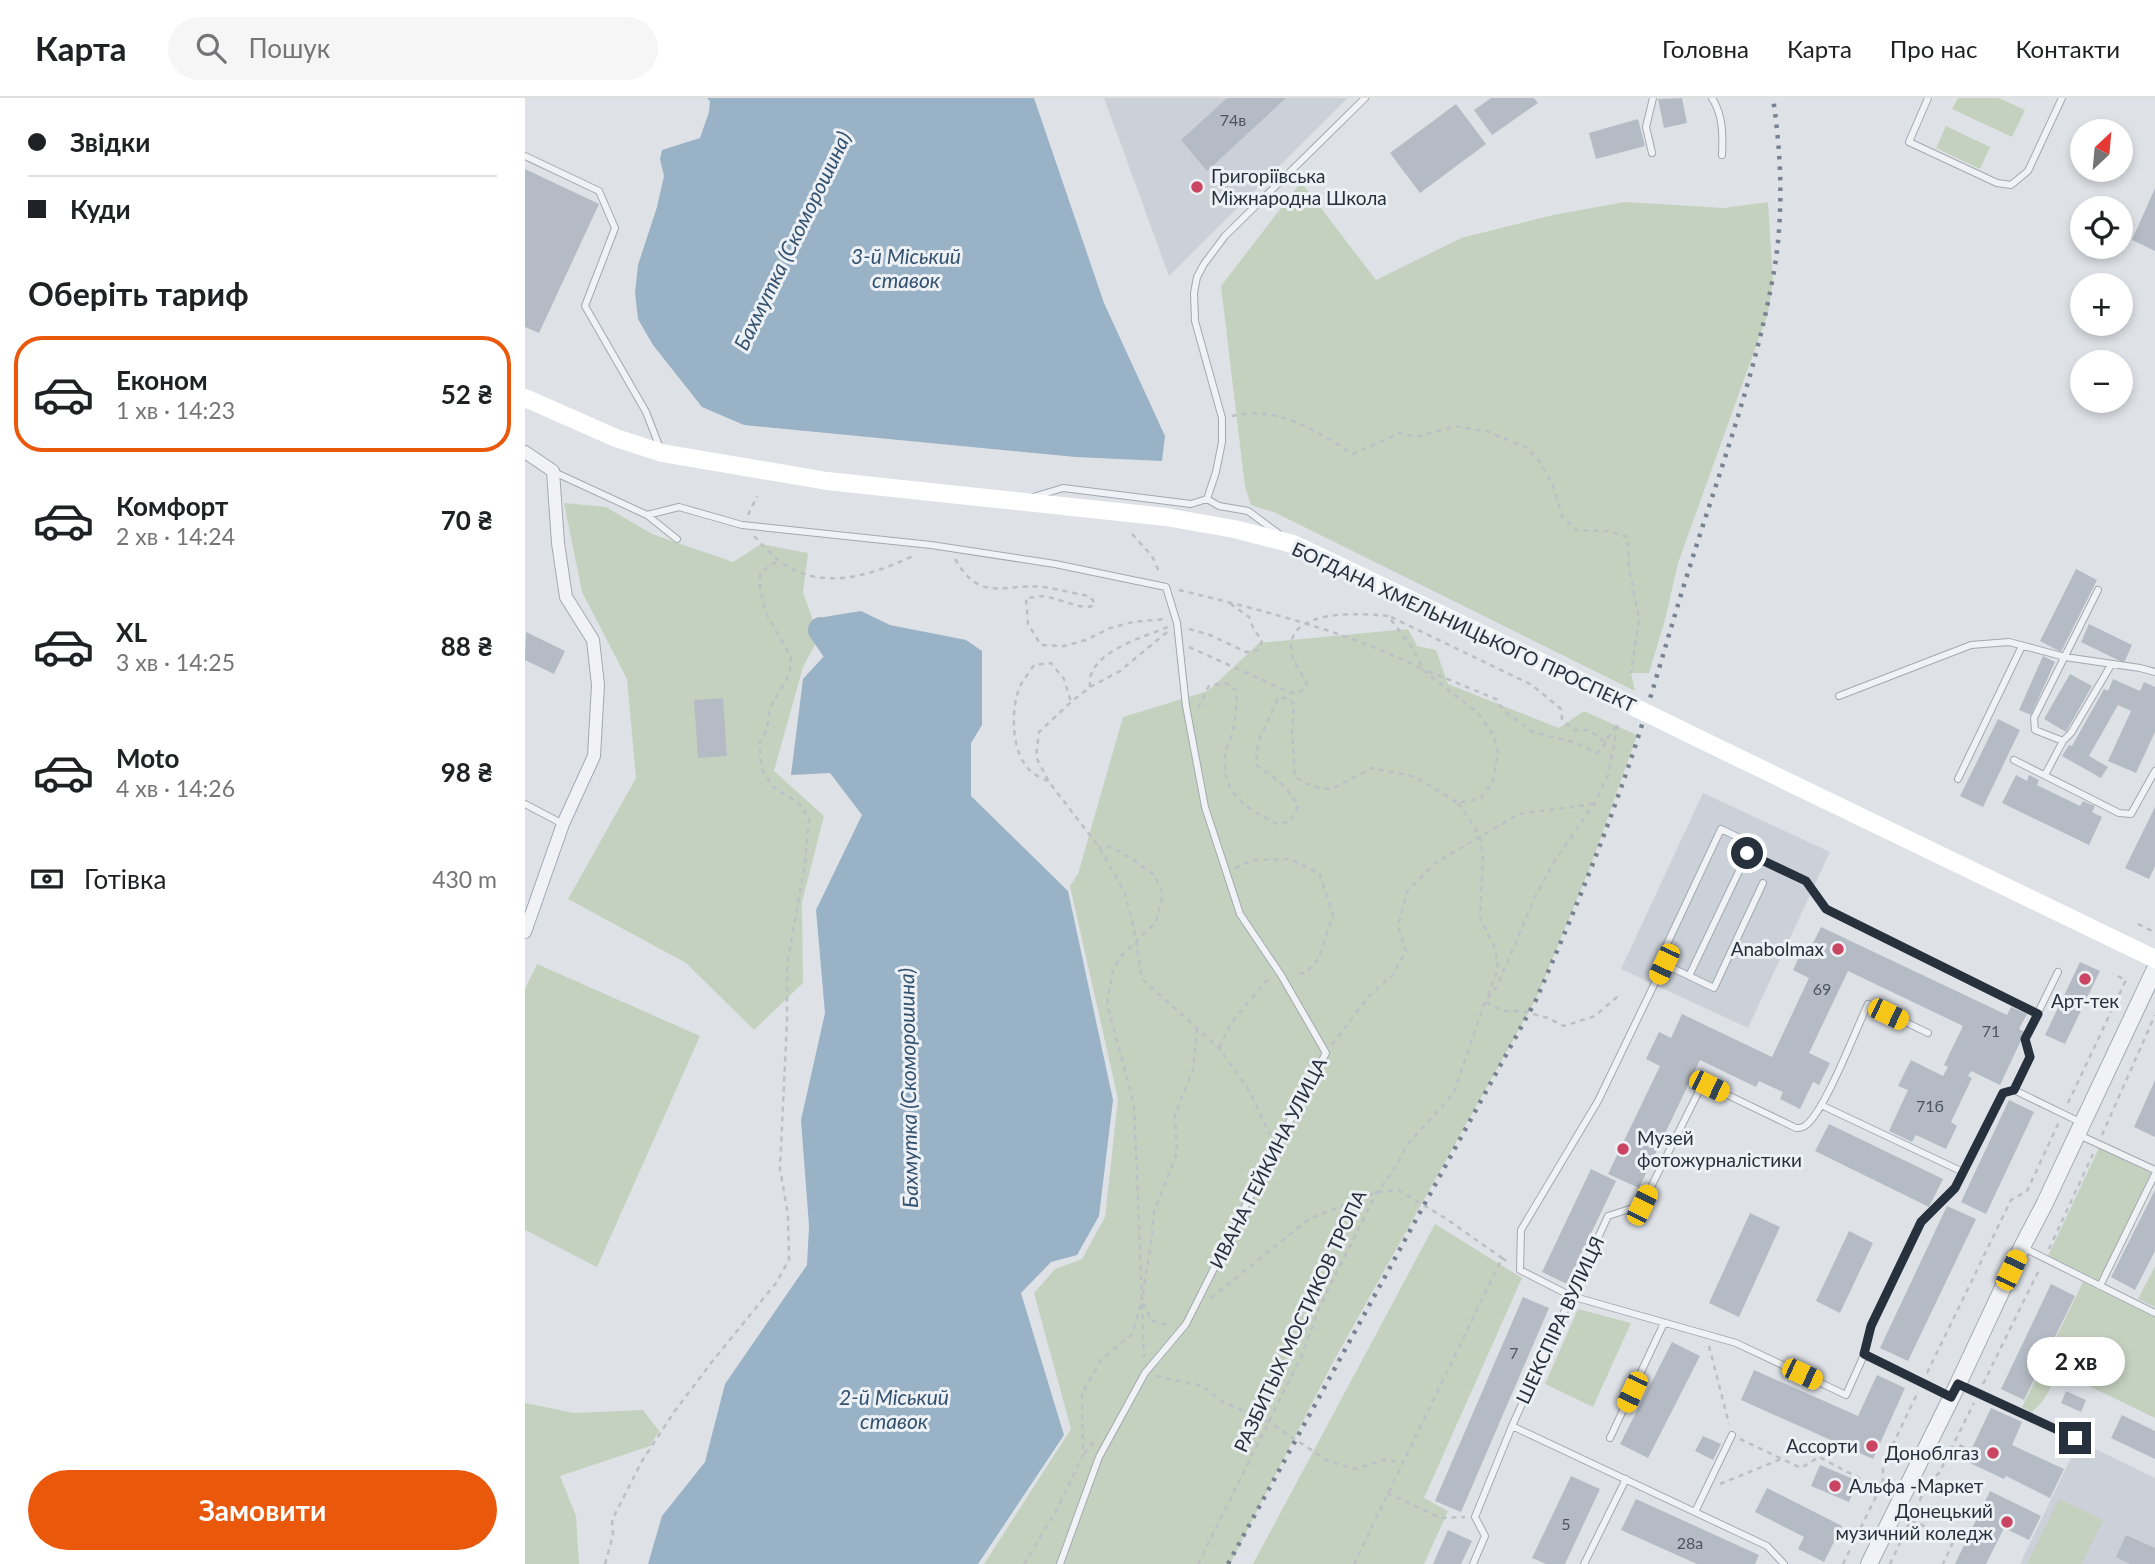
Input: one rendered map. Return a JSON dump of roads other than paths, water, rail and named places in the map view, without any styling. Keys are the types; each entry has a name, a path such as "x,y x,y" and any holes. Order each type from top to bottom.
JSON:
{"main road":[{"name":"БОГДАНА ХМЕЛЬНИЦЬКОГО ПРОСПЕКТ","path":"525,398 616,438 662,453 827,481 1021,500 1199,522 1293,544 2155,958"}],"street":[{"path":"525,452 553,471 558,543 566,597 593,640 598,685 594,756 563,824 528,916 525,932"},
{"path":"1869,1564 1955,1390 2155,968"}],"lane":[{"path":"1207,499 1222,442 1222,418 1195,321 1194,293 1197,277 1225,236 1365,98"},
{"path":"1652,153 1646,127 1653,98"},
{"path":"1712,98 1723,130 1722,155"},
{"path":"1928,98 1909,142 1997,183 2011,186 2028,171 2062,98"},
{"path":"525,156 599,191 615,228 585,306 646,412 662,453"},
{"path":"553,471 647,515 677,539"},
{"path":"1021,500 1063,488 1191,504 1207,499 1219,506 1248,511 1293,544"},
{"name":"ИВАНА ГЕЙКИНА УЛИЦА","path":"647,515 679,507 742,526 931,545 1055,564 1166,587 1177,623 1190,726 1205,807 1240,914 1281,975 1326,1054 1186,1324 1145,1373 1099,1457 1059,1564"},
{"path":"2063,741 2035,730 2034,718 2098,590"},
{"path":"1839,696 1971,645 2009,642 2065,657 2155,672"},
{"path":"1958,779 2022,646"},
{"path":"2045,775 2111,665"},
{"path":"2014,760 2119,813 2131,814 2155,771"},
{"path":"525,804 563,824"},
{"path":"1689,976 1752,844 1721,829 1667,944 1664,964 1598,1101 1521,1230 1520,1270 1571,1296 1736,1343 1846,1395 1864,1354 1871,1326 1921,1222 1955,1188 2003,1093 2014,1090 2063,1114 2098,1144 2155,1172 2100,1286"},
{"path":"1747,853 1806,881 1826,909 2038,1014"},
{"path":"1664,964 1714,988 1763,883"},
{"path":"2014,1090 2030,1057 2025,1039 2058,972"},
{"name":"ШЕКСПІРА ВУЛИЦЯ","path":"1473,1564 1485,1536 1475,1517 1512,1426 1608,1216 1642,1205 1701,1087 1709,1086 1796,1128 1806,1126 1821,1105 1868,1004 1928,1033"},
{"path":"1821,1105 1963,1172"},
{"path":"2022,1247 2155,1313"},
{"path":"1610,1438 1664,1323"},
{"path":"1864,1354 1922,1382 1979,1393 2075,1438"},
{"path":"1512,1426 1767,1546 1784,1564"},
{"path":"1695,1512 1732,1435"},
{"path":"1584,1564 1626,1479"}],"water":[{"name":"3-й Міський ставок","path":"707,98 1034,98 1104,303 1165,436 1162,461 1076,457 744,425 702,407 653,345 638,319 635,293 638,265 664,176 660,159 662,150 700,138 709,112 710,101"},
{"name":"2-й Міський ставок","path":"861,611 890,625 966,640 982,651 982,725 971,743 971,796 1068,891 1113,1100 1099,1216 1077,1255 1051,1262 1021,1293 1064,1435 978,1564 648,1564 662,1516 705,1462 725,1384 807,1265 809,1226 801,1120 825,1013 816,910 862,815 830,773 791,775 803,679 837,642 824,617"}],"waterway":[{"name":"Бахмутка (Скоморошина)","path":"821,630 852,675"}],"railway":[{"path":"1228,1564 1536,1000 1608,824 1637,742 1756,354 1776,259 1780,213 1780,167 1773,98"}],"place":[{"name":"Григоріївська Міжнародна Школа","path":"1197,187"},
{"name":"Anabolmax","path":"1838,949"},
{"name":"Арт-тек","path":"2085,979"},
{"name":"Музей фотожурналістики","path":"1623,1149"},
{"name":"Ассорти","path":"1872,1446"},
{"name":"Доноблгаз","path":"1993,1453"},
{"name":"Альфа -Маркет","path":"1835,1486"},
{"name":"Донецький музичний коледж","path":"2007,1522"}]}
